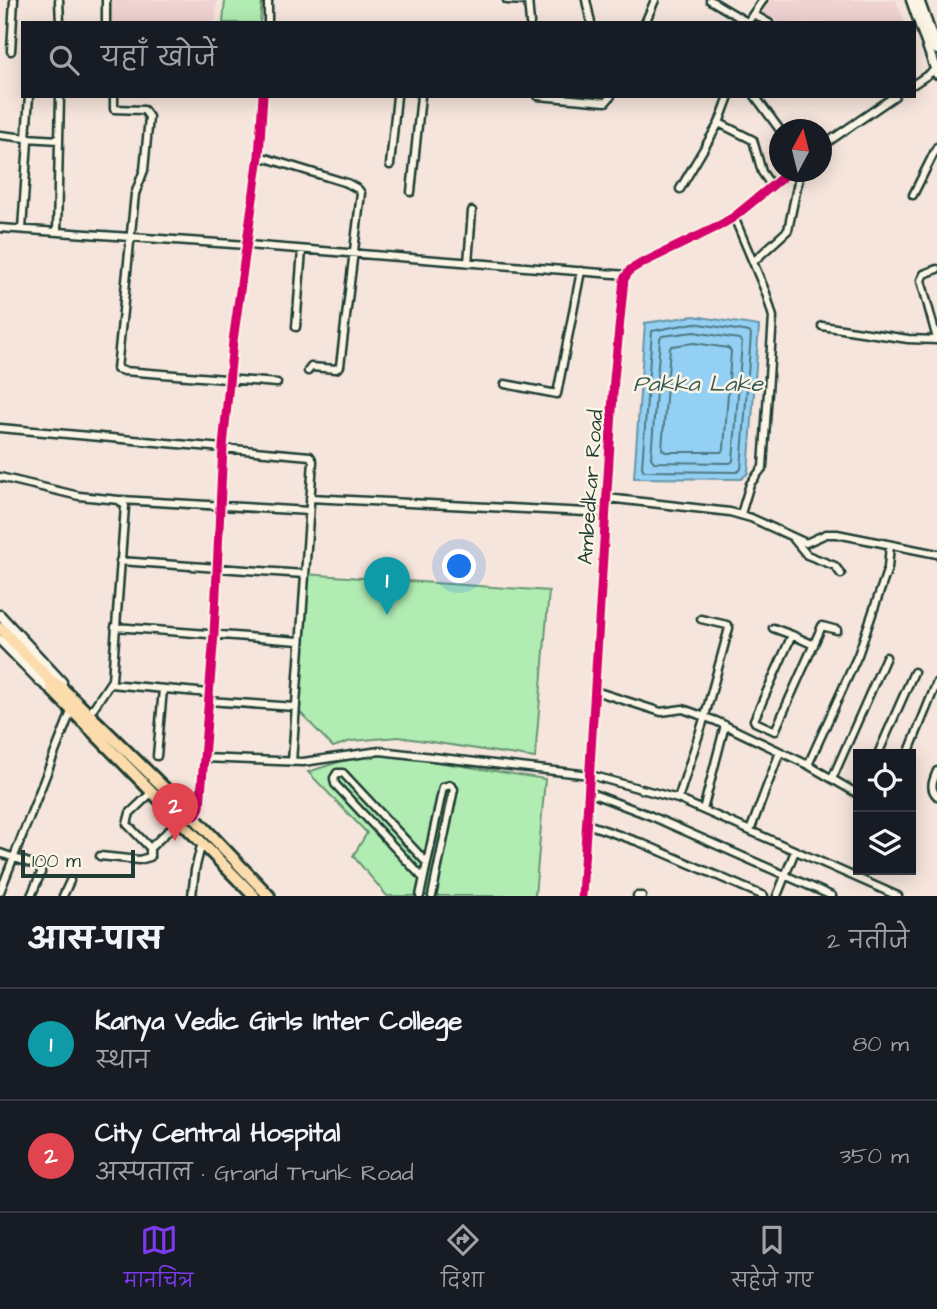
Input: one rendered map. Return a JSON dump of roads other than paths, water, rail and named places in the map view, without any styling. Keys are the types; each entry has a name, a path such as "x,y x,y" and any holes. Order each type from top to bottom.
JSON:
{"highway":[{"path":"0,628 55,686 72,709 254,896"},
{"path":"55,686 90,713 270,896"}],"main road":[{"path":"911,0 915,21"},
{"path":"919,0 937,50"},
{"path":"917,29 936,71"},
{"path":"0,615 62,682 55,686 41,682 0,640"}],"street":[{"path":"11,51 14,0"},
{"path":"59,0 60,21"},
{"path":"106,0 106,21"},
{"path":"268,0 268,21"},
{"path":"507,0 528,1 530,21"},
{"path":"586,0 591,21"},
{"path":"646,21 655,0"},
{"path":"710,0 745,21"},
{"path":"748,21 760,1"},
{"path":"752,13 766,21"},
{"path":"916,83 936,71"},
{"path":"22,229 29,98"},
{"path":"57,232 60,98"},
{"path":"114,98 114,109 144,110 148,113 145,163 135,194 117,369 124,372 277,383"},
{"path":"192,815 196,815 200,807 214,634 215,567 223,447 233,341 259,156 263,98"},
{"path":"390,165 397,98"},
{"path":"411,192 421,98"},
{"path":"561,98 606,102 609,98"},
{"path":"680,189 719,123 728,98"},
{"path":"756,98 771,119"},
{"path":"832,139 892,98"},
{"path":"719,123 753,140 762,172 771,185"},
{"path":"0,135 59,140"},
{"path":"913,195 937,147"},
{"path":"259,156 347,183 361,193 340,366 336,369 311,367 307,371"},
{"path":"0,228 627,275 640,264 734,217 775,182"},
{"path":"753,262 788,230 798,182"},
{"path":"468,263 472,211"},
{"path":"734,217 771,307 773,338 763,467 750,484 741,514"},
{"path":"296,327 302,250"},
{"path":"822,326 908,339 937,339 921,280 924,274 937,269"},
{"path":"505,384 557,394 581,271"},
{"name":"Ambedkar Road","path":"582,896 622,289 627,275"},
{"path":"0,428 310,456 313,461 292,762"},
{"path":"0,477 79,496 309,511"},
{"path":"310,498 606,513"},
{"path":"607,498 741,514 806,543 826,534 837,534 937,554"},
{"path":"90,713 110,684 125,506 119,500"},
{"path":"792,537 804,553 835,566 841,574"},
{"path":"808,765 858,655 888,568 890,545"},
{"path":"120,561 304,574"},
{"path":"678,799 705,716 729,628 727,625 701,619"},
{"path":"792,635 754,720 756,724 775,732 822,626 837,630"},
{"path":"115,627 299,641"},
{"path":"773,628 814,645"},
{"path":"832,779 886,656"},
{"path":"880,749 914,672"},
{"path":"910,749 937,682"},
{"path":"110,684 295,707"},
{"path":"157,756 163,689"},
{"path":"595,691 661,712 679,709 705,716 808,765 853,791"},
{"path":"0,892 72,709"},
{"path":"703,810 725,725"},
{"path":"758,741 764,727"},
{"path":"204,758 292,762 380,751 590,775 678,799 898,896"},
{"path":"750,831 780,751"},
{"path":"937,771 932,790 937,796"},
{"path":"423,878 335,784 337,773 342,773 426,862"},
{"path":"420,896 443,787 450,786 454,789 432,896"},
{"path":"100,856 150,857 150,849 127,824 130,813 153,791"},
{"path":"589,792 832,896"},
{"path":"150,849 180,820"},
{"path":"587,824 639,842 764,896"},
{"path":"192,896 202,842"},
{"path":"777,896 796,851"},
{"path":"0,853 38,865 42,870 31,896"},
{"path":"64,896 70,881"},
{"path":"637,896 642,896"}],"water":[{"name":"Pakka Lake","path":"694,316 759,326 748,473 741,479 634,478 645,323"}],"place":[{"name":"Kanya Vedic Girls Inter College","path":"387,615"},
{"name":"City Central Hospital","path":"175,841"}]}
